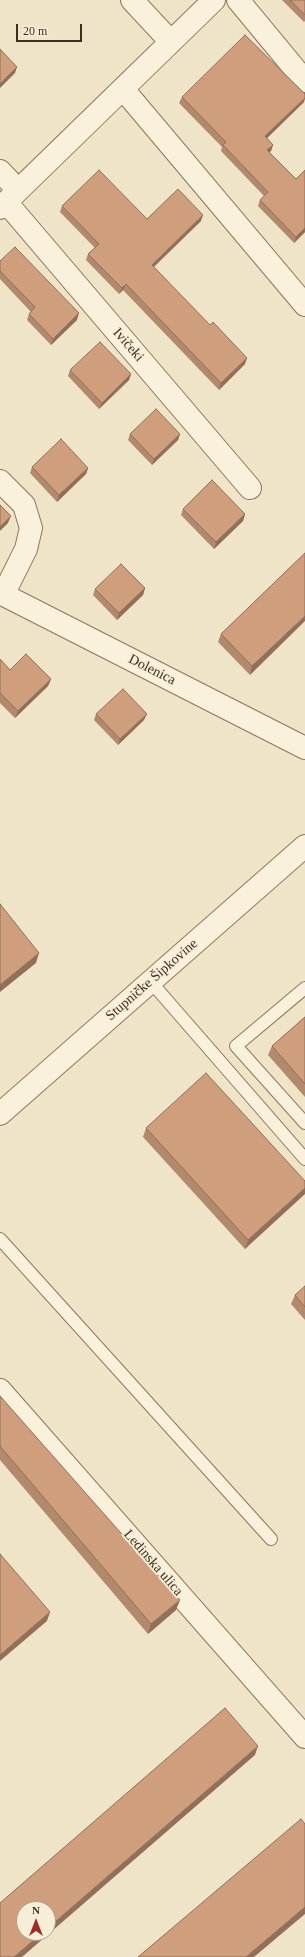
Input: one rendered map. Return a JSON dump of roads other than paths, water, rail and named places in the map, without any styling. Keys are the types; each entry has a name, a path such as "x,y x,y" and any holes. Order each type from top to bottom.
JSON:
{"street":[{"path":"132,0 171,42"},
{"path":"8,200 214,0"},
{"path":"238,0 305,81"},
{"path":"123,89 305,305"},
{"name":"Ivičeki","path":"0,171 8,200 250,488"},
{"path":"0,481 24,505 32,528 26,549 2,594"},
{"name":"Dolenica","path":"2,594 305,748"},
{"name":"Stupničke Šipkovine","path":"0,1114 305,846"},
{"name":"Ledinska ulica","path":"0,1390 305,1737"}],"lane":[{"path":"150,982 305,1159"},
{"path":"305,989 236,1046 305,1122"},
{"path":"0,1239 271,1539"}]}
